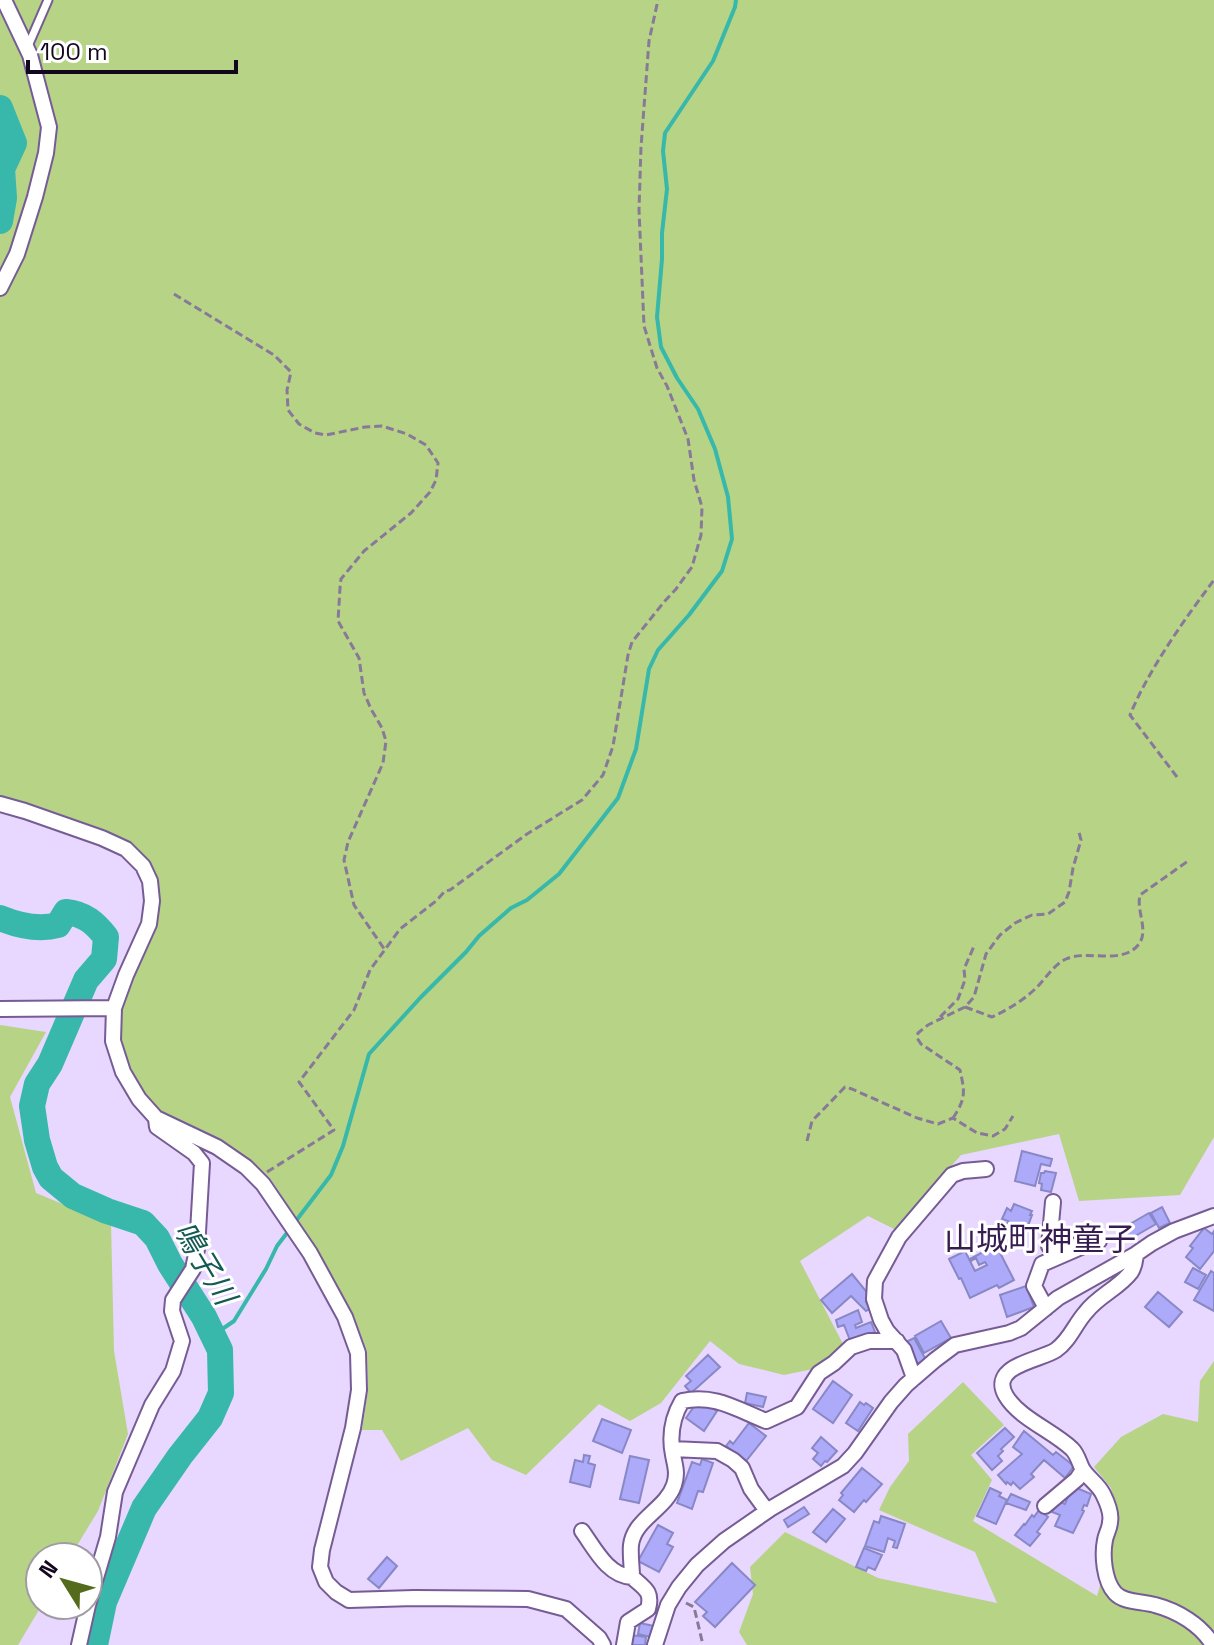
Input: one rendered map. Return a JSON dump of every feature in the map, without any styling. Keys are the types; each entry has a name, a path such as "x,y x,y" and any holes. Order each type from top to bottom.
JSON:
{"street":[{"path":"0,288 17,254 35,197 49,127 30,55 4,0"},
{"path":"0,804 102,838 126,849 143,866 150,881 152,901 149,924 114,1008 113,1041 123,1072 139,1099 156,1118 217,1147 257,1178 310,1253 345,1317 358,1353 359,1390 353,1428 322,1550 320,1567 326,1582 349,1600 528,1599 566,1609 603,1645"},
{"path":"0,1009 114,1008"},
{"path":"79,1645 108,1537 115,1492 152,1405 173,1371 182,1341 172,1311 173,1300 193,1269 197,1249 202,1163 194,1153 157,1127 156,1118"},
{"path":"914,1378 904,1350 887,1331 874,1299 875,1281 899,1237 952,1175 986,1169"},
{"path":"1053,1202 1049,1246 1070,1245 1074,1250"},
{"path":"655,1645 668,1605 697,1565 724,1541 767,1511 843,1466 891,1402 914,1378 955,1345 1021,1328 1076,1287 1174,1231 1214,1216"},
{"path":"1046,1308 1034,1286 1042,1264 1099,1241"},
{"path":"1136,1254 1134,1267 1128,1275 1092,1305 1065,1342 1054,1352 1012,1368 1004,1380 1003,1390 1010,1403 1074,1451 1083,1470 1101,1490 1111,1520 1104,1559 1109,1582 1116,1594 1172,1610 1205,1633 1213,1645"},
{"path":"632,1577 631,1544 637,1528 666,1500 674,1487 677,1469 671,1428 674,1414 682,1401 698,1397 718,1401 766,1421 797,1407 819,1373 851,1347 869,1341 897,1341"},
{"path":"672,1449 717,1451 733,1460 742,1468 751,1489 767,1511"},
{"path":"1045,1506 1077,1479 1083,1470"},
{"path":"582,1531 608,1567 624,1577 632,1577 649,1592 651,1600 648,1609 628,1622 624,1645"}],"lane":[{"path":"27,48 48,0"}],"path":[{"path":"257,1178 334,1130 299,1082 354,1010 370,970 400,929 445,891 582,800 603,775 613,746 632,642 692,567 701,535 702,507 688,439 657,368 644,326 639,210 641,147 649,41 658,0"},
{"path":"174,294 274,355 291,372 287,390 288,410 299,424 326,435 382,426 407,434 426,445 438,463 436,480 430,492 411,513 364,551 341,579 340,588 338,621 359,658 364,693 386,741 383,763 348,842 344,860 354,905 385,950"},
{"path":"1177,777 1130,715 1138,695 1214,580"},
{"path":"935,1022 965,1007 974,997 986,954 1000,935 1015,923 1032,915 1048,914 1065,902 1081,840 1079,832"},
{"path":"965,1007 992,1017 1033,991 1067,958 1114,956 1138,945 1143,934 1138,905 1140,895 1188,861"},
{"path":"807,1141 812,1121 845,1087 917,1118 938,1124 953,1118 965,1092 960,1070 921,1044 917,1038 918,1033 950,1010 958,999 965,980 964,969 975,944"},
{"path":"953,1118 977,1133 993,1136 1005,1129 1013,1116"},
{"path":"673,1598 694,1607 703,1645"}],"green space":[{"path":"0,0 1214,0 1214,1137 1180,1195 1079,1201 1059,1134 961,1155 896,1230 868,1216 800,1261 845,1348 813,1369 784,1375 739,1364 710,1341 661,1403 630,1421 599,1404 526,1475 492,1460 468,1428 401,1461 382,1430 362,1430 368,1390 367,1351 353,1314 317,1249 270,1178 221,1140 161,1111 145,1094 131,1069 121,1040 122,1009 157,927 160,902 158,879 149,861 131,842 105,830 0,796"},
{"path":"0,1025 46,1032 10,1097 36,1193 111,1224 114,1351 128,1434 98,1511 80,1541 24,1541 24,1621 32,1621 18,1645 0,1645"},
{"path":"1214,1361 1214,1645 747,1645 739,1632 753,1594 750,1567 785,1532 878,1578 997,1603 975,1552 879,1510 890,1487 909,1461 908,1434 963,1382 1004,1425 971,1455 992,1480 973,1521 1097,1596 1119,1520 1111,1488 1094,1467 1121,1437 1163,1414 1198,1422 1200,1381"}],"building":[{"path":"1022,1151 1052,1159 1050,1166 1041,1164 1035,1186 1015,1181"},
{"path":"1041,1173 1056,1173 1051,1192 1041,1190 1042,1184 1039,1183"},
{"path":"1014,1204 1032,1211 1024,1237 1005,1229 1008,1221 1002,1219 1007,1208 1011,1211"},
{"path":"1162,1207 1170,1223 1159,1228 1151,1213"},
{"path":"1149,1213 1156,1224 1130,1239 1123,1228"},
{"path":"1204,1228 1212,1234 1214,1231 1214,1251 1200,1269 1186,1257 1193,1248 1190,1246"},
{"path":"996,1245 1014,1280 970,1298 949,1259 965,1251 975,1271 987,1265 985,1262 979,1265 976,1258 970,1259"},
{"path":"1193,1268 1206,1275 1198,1289 1185,1282"},
{"path":"1211,1271 1214,1273 1214,1311 1194,1300"},
{"path":"852,1274 870,1296 866,1302 871,1308 866,1311 851,1296 832,1313 821,1300"},
{"path":"1026,1286 1034,1307 1007,1317 1000,1295"},
{"path":"1158,1292 1182,1312 1169,1327 1145,1307"},
{"path":"858,1310 862,1322 855,1325 856,1328 871,1322 875,1332 851,1343 844,1325 838,1327 836,1320"},
{"path":"941,1321 951,1338 924,1353 915,1336"},
{"path":"914,1338 926,1360 915,1365 904,1343"},
{"path":"708,1355 720,1367 691,1393 685,1386 691,1381 686,1376"},
{"path":"833,1381 852,1395 833,1423 813,1409"},
{"path":"747,1393 766,1397 763,1407 745,1403"},
{"path":"697,1402 717,1411 704,1431 686,1418"},
{"path":"860,1402 873,1408 858,1431 846,1423"},
{"path":"602,1419 631,1430 622,1453 593,1441"},
{"path":"749,1423 766,1436 746,1461 726,1446 730,1441 733,1444"},
{"path":"1005,1428 1014,1437 1001,1449 1003,1451 998,1456 1002,1461 992,1470 977,1453"},
{"path":"1024,1431 1053,1455 1056,1452 1074,1466 1065,1478 1044,1460 1031,1474 1034,1477 1020,1489 1013,1482 1006,1484 998,1475 1022,1454 1013,1447"},
{"path":"821,1437 837,1451 821,1466 813,1459 818,1453 812,1448"},
{"path":"584,1455 590,1456 588,1463 595,1465 590,1487 570,1482 575,1460 583,1462"},
{"path":"630,1456 649,1460 639,1503 620,1499"},
{"path":"702,1459 713,1463 703,1492 698,1491 692,1509 677,1503 692,1462 700,1465"},
{"path":"862,1468 882,1484 854,1512 839,1500 843,1495 841,1493"},
{"path":"1072,1486 1091,1494 1073,1533 1055,1526 1060,1515 1052,1512 1057,1501 1065,1504"},
{"path":"990,1488 1007,1500 996,1524 977,1516"},
{"path":"1011,1494 1030,1502 1026,1510 1006,1503"},
{"path":"804,1507 809,1514 788,1527 784,1520"},
{"path":"833,1509 845,1519 826,1542 813,1532"},
{"path":"1039,1510 1048,1517 1030,1546 1015,1535"},
{"path":"881,1516 905,1524 897,1548 893,1547 895,1541 888,1538 884,1552 865,1546 874,1521 879,1523"},
{"path":"658,1525 673,1533 667,1544 673,1547 659,1572 638,1561"},
{"path":"864,1548 882,1555 875,1570 856,1567"},
{"path":"387,1557 397,1566 379,1588 368,1579"},
{"path":"732,1563 755,1585 715,1627 703,1616 707,1612 695,1602"},
{"path":"640,1623 654,1626 651,1637 638,1634"},
{"path":"631,1635 646,1637 645,1645 629,1645"}],"waterway":[{"path":"295,1222 331,1175 343,1146 369,1054 479,936 511,908 527,900 559,874 618,798 636,749 649,669 658,650 722,571 732,539 728,497 715,449 698,409 661,347 657,317 667,189 663,151 665,133 713,61 736,0"},
{"name":"鳴子川","path":"0,108 14,143 2,169 4,198 0,221"},
{"name":"鳴子川","path":"0,918 21,925 43,927 58,925 66,912 73,913 89,920 106,937 104,959 86,980 50,1064 37,1084 32,1106 37,1140 51,1178 73,1196 143,1223 157,1238 220,1350 221,1393 210,1418 144,1508 104,1602 95,1645"},
{"path":"212,1336 234,1321 290,1229"}],"district":[{"name":"山城町神童子","path":"1040,1239"}]}
